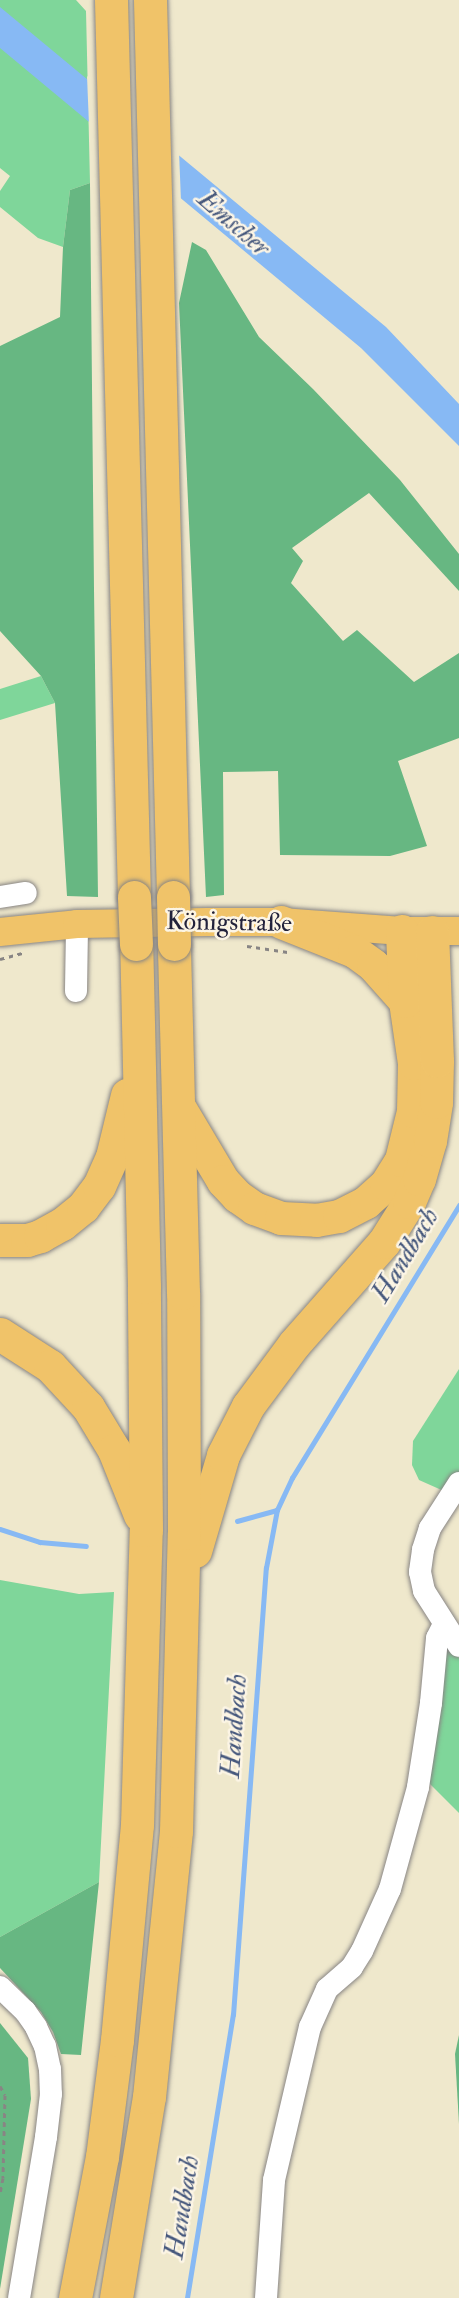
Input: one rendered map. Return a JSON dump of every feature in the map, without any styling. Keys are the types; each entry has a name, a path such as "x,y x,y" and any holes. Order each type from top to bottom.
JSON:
{"highway":[{"path":"116,2298 149,2097 167,1942 176,1831 184,1591 183,1305 158,245 150,0"},
{"path":"75,2298 102,2157 128,1934 137,1825 146,1530 144,1287 111,16"},
{"path":"281,922 354,951 373,965 405,1001"},
{"path":"178,1106 223,1181 237,1196 254,1208 281,1218 307,1221 346,1213 366,1202 386,1184 407,1144 415,1083 405,1001 431,931"},
{"path":"184,1591 216,1477 237,1425 277,1365 384,1242 409,1202 419,1179 430,1141 436,1102 437,1061 431,931"},
{"path":"0,1240 27,1240 39,1236 73,1216 90,1198 112,1157 138,1047"},
{"path":"0,1334 50,1366 88,1407 114,1450 146,1530"}],"main road":[{"name":"Königstraße","path":"0,932 77,924 281,922 431,931"}],"street":[{"path":"0,897 26,893"},
{"path":"76,991 77,924"},
{"path":"451,1626 424,1591 420,1562 430,1528 459,1483"},
{"path":"459,1505 437,1544 434,1566 438,1594 459,1647"},
{"path":"266,2298 274,2180 310,2027 327,1989 352,1967 362,1951 390,1889 420,1777 431,1703 437,1638 451,1626"},
{"path":"0,1987 25,2011 36,2027 45,2046 50,2069 51,2094 46,2137 19,2298"}],"path":[{"path":"0,2086 5,2094 3,2178 0,2193"}],"green space":[{"path":"0,0 76,0 86,11 90,183 70,190 63,247 38,238 0,207 0,191 10,176 0,168"},
{"path":"90,183 98,897 67,896 55,703 41,676 0,631 0,346 60,317 63,247 70,190"},
{"path":"192,242 206,250 259,337 313,389 400,480 459,554 459,591 369,493 292,548 303,561 291,583 343,641 357,630 414,682 459,653 459,738 398,761 427,846 390,856 280,855 278,771 223,772 224,895 206,897 179,303"},
{"path":"41,676 55,703 0,720 0,689"},
{"path":"459,1369 459,1473 446,1492 419,1480 412,1465 413,1441"},
{"path":"0,1580 79,1594 114,1592 99,1882 0,1937"},
{"path":"444,1639 459,1658 459,1813 429,1783"},
{"path":"99,1882 81,2055 61,2054 53,2032 41,2012 0,1968 0,1937"},
{"path":"0,2023 28,2058 31,2099 0,2289"},
{"path":"459,2035 459,2124 455,2054"}],"water":[{"name":"Emscher","path":"0,7 386,327 459,404 459,446 361,348 0,48"}],"pier":[{"path":"87,76 179,152 181,201 89,125"}],"waterway":[{"name":"Handbach","path":"187,2298 233,2015 266,1568 277,1510 292,1478 459,1205"},
{"path":"237,1521 277,1510"},
{"path":"0,1529 40,1542 86,1546"}]}
